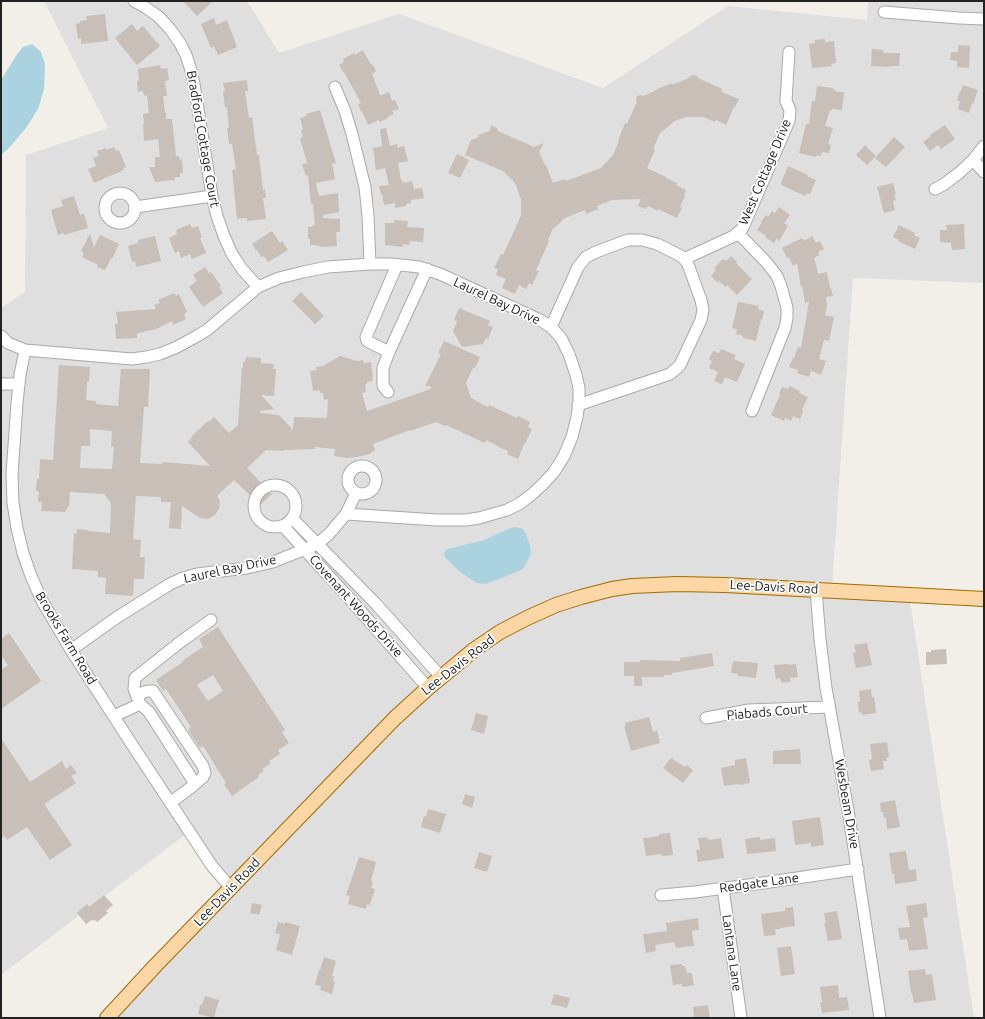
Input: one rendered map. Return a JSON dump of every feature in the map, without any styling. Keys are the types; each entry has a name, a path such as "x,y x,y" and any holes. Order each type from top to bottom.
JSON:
{"main road":[{"name":"Lee-Davis Road","path":"107,1018 160,961 396,718 440,677 475,649 500,632 527,618 556,605 594,594 632,586 677,584 725,585 984,599"}],"street":[{"name":"Bradford Cottage Court","path":"134,1 159,17 170,29 186,54 194,84 212,196 217,216 232,254 242,269 258,287"},
{"path":"884,12 984,19"},
{"name":"West Cottage Drive","path":"684,259 728,239 742,229 789,121 790,110 786,101 789,52"},
{"path":"335,87 347,119 365,187 370,264"},
{"path":"935,189 959,173 973,160 984,146"},
{"path":"973,160 984,172"},
{"path":"135,207 212,196"},
{"path":"738,232 762,257 777,276 782,286 787,308 785,328 752,411"},
{"path":"551,327 578,266 582,261 590,254 628,240 637,239 648,241 681,256 689,267 701,300 703,310 701,320 680,365 670,374 578,405"},
{"name":"Laurel Bay Drive","path":"1,336 8,343 25,350 132,359 146,357 160,354 178,347 207,330 258,287 279,278 328,267 370,264 419,267 440,274 540,320 551,327 561,338 569,354 579,388 578,405 572,437 564,456 554,472 531,495 519,504 507,510 466,520 437,520 346,514"},
{"path":"389,352 367,341 366,337 397,265"},
{"path":"388,392 383,386 383,368 427,269"},
{"name":"Brooks Farm Road","path":"25,350 19,384 12,474 13,504 17,528 23,554 31,576 42,601 71,650 212,866 232,888"},
{"path":"1,384 19,384"},
{"path":"272,485 286,487 295,498 297,505 293,518 283,526 276,527 264,524 259,519 254,507 255,500 260,491 265,487 272,485"},
{"name":"Laurel Bay Drive","path":"71,650 116,618 170,584 183,578 196,574 247,568 292,555 316,544 329,534 346,514 356,493"},
{"name":"Covenant Woods Drive","path":"293,518 316,544 377,605 440,677"},
{"name":"Covenant Woods Drive","path":"283,526 428,688"},
{"name":"Wesbeam Drive","path":"816,590 820,639 829,707 850,816 880,1018"},
{"path":"194,785 192,779 149,712 138,700 134,689 135,678 168,651 211,620"},
{"path":"382,635 393,623"},
{"path":"114,716 138,700 144,692 153,691 203,766 205,773 203,777 170,803"},
{"name":"Piabads Court","path":"706,718 749,710 829,707"},
{"name":"Redgate Lane","path":"661,895 858,870"},
{"name":"Lantana Lane","path":"723,888 741,1018"}],"shaded area":[{"path":"44,1 247,1 279,53 399,14 603,88 728,6 867,20 868,1 984,1 984,283 853,278 832,588 909,595 974,1018 109,1018 225,883 190,831 1,975 1,308 25,292 26,155 108,128"}],"water":[{"path":"32,44 41,52 45,64 44,89 38,109 26,128 1,155 1,80 23,47"},
{"path":"516,527 523,529 525,532 530,545 531,554 523,569 514,573 485,584 477,583 460,572 445,557 445,551 448,549 484,540 510,528"}],"building":[{"path":"183,1 213,1 197,16"},
{"path":"105,14 108,41 81,44 81,38 78,39 76,24 80,23 80,21 87,20 86,16"},
{"path":"214,18 216,25 227,20 237,47 218,55 214,46 211,48 201,24"},
{"path":"132,24 137,31 143,26 160,46 137,65 115,38"},
{"path":"825,39 825,42 834,41 836,63 831,64 832,66 812,68 809,44 815,43 815,40"},
{"path":"958,45 970,46 969,68 957,67 957,61 950,60 951,52 958,52"},
{"path":"872,49 883,50 883,53 900,53 899,66 871,66"},
{"path":"363,50 376,71 372,74 380,95 389,92 392,101 395,100 399,109 392,111 394,114 387,117 388,118 368,125 358,104 361,103 339,65 344,62 343,59 354,53 355,55"},
{"path":"160,65 161,69 167,68 169,80 165,81 167,96 163,96 165,113 166,112 166,119 172,119 176,156 179,156 180,160 182,159 183,173 180,173 180,177 174,177 175,180 155,182 149,167 155,167 155,157 160,157 158,139 144,141 143,114 149,113 147,95 144,96 143,91 138,92 137,81 139,81 138,69"},
{"path":"694,75 722,89 721,92 739,99 726,125 716,120 715,122 703,117 686,117 675,121 660,133 653,149 655,150 647,168 677,183 676,185 686,190 680,207 682,208 677,218 658,209 658,211 648,206 646,209 638,206 641,199 612,200 597,206 598,209 586,214 585,210 565,218 552,230 548,240 549,241 536,270 539,271 532,285 529,283 526,289 519,285 515,294 502,288 506,279 496,275 498,269 494,268 501,254 503,255 521,216 521,199 515,183 503,171 465,155 471,140 479,137 478,135 490,131 491,125 497,128 498,131 534,147 544,143 539,152 553,183 565,179 566,181 601,168 613,155 625,123 627,124 637,102 637,96 643,96"},
{"path":"247,80 248,91 245,91 249,118 252,117 257,155 259,155 263,190 265,189 266,198 263,198 266,219 247,221 247,218 237,219 232,170 236,169 232,144 229,144 227,107 225,108 223,92 225,91 223,83"},
{"path":"963,85 978,90 969,113 958,109 960,101 957,101"},
{"path":"817,86 833,88 836,92 844,92 842,110 830,110 825,126 833,128 828,144 831,145 829,153 822,152 821,156 817,155 816,157 799,153 806,124 809,124 812,101 815,101"},
{"path":"320,110 336,163 332,164 335,179 316,183 319,196 338,193 339,212 323,215 323,218 340,219 340,232 336,232 337,246 321,247 317,245 310,245 310,239 308,239 308,227 313,227 312,225 315,225 308,175 306,176 302,164 307,163 300,138 303,137 301,129 303,129 300,118 307,116 306,114"},
{"path":"945,125 955,139 941,149 938,145 930,151 923,142 931,136 930,135"},
{"path":"386,128 390,146 397,144 398,148 404,146 408,161 398,163 401,180 403,183 412,181 414,189 422,188 424,198 411,200 411,203 406,204 406,206 395,208 395,203 384,205 382,194 381,195 379,186 389,185 385,168 376,170 373,148 382,146 380,129"},
{"path":"894,137 905,147 886,167 875,158"},
{"path":"865,145 876,156 867,165 856,155"},
{"path":"114,147 116,151 119,150 126,167 123,168 124,170 94,183 88,169 96,166 93,158 99,156 97,151"},
{"path":"457,154 469,160 460,178 448,173"},
{"path":"788,166 816,180 810,194 807,193 805,196 781,185"},
{"path":"893,183 896,195 894,195 896,200 893,201 895,210 884,213 877,187"},
{"path":"74,196 80,215 84,214 88,228 64,235 64,233 58,235 51,210 63,206 61,200"},
{"path":"779,207 790,215 784,223 788,226 779,241 777,238 774,243 757,230 766,215 768,217 772,211 775,213"},
{"path":"394,220 408,221 407,227 424,228 423,242 410,241 409,245 403,244 403,247 385,245 385,223 394,223"},
{"path":"190,224 192,228 198,226 202,237 200,238 206,253 192,259 190,254 181,258 179,251 175,253 169,238 177,234 176,230"},
{"path":"964,224 965,249 952,250 951,243 940,242 940,230 947,230 946,225"},
{"path":"899,225 915,233 914,235 920,238 915,249 893,237"},
{"path":"272,231 280,243 282,241 288,250 268,262 264,256 261,257 252,244"},
{"path":"90,234 94,247 100,235 119,244 105,270 97,267 98,265 82,257 84,253 81,251"},
{"path":"155,236 161,261 136,267 135,261 132,262 128,246 138,243 138,240"},
{"path":"812,236 816,243 820,241 824,249 818,252 819,255 814,258 818,274 827,272 833,296 826,297 827,306 825,315 834,317 829,341 824,340 819,359 826,361 821,375 811,371 809,377 797,373 798,370 789,367 798,347 801,348 809,302 805,303 797,263 793,266 789,257 787,258 782,248 802,238 804,241"},
{"path":"731,256 752,279 737,295 727,285 726,287 719,281 718,283 711,276 716,270 714,268 723,259 726,261"},
{"path":"205,267 209,273 211,272 221,286 219,287 223,293 203,307 189,287 197,281 193,275"},
{"path":"301,292 324,316 315,324 292,301"},
{"path":"174,293 176,296 179,294 187,312 184,314 186,319 173,325 172,321 154,330 137,333 137,338 116,339 115,324 118,323 116,312 156,309 154,305 160,303 158,300"},
{"path":"738,302 759,306 758,309 764,311 756,341 743,338 743,336 736,334 737,329 732,328"},
{"path":"459,308 490,321 488,325 493,327 488,339 486,338 483,344 462,347 453,331 457,321 454,320"},
{"path":"444,341 480,357 466,383 471,398 488,407 489,405 517,418 518,416 530,422 528,427 532,429 518,459 507,454 508,451 486,440 485,443 436,422 373,444 375,450 362,456 347,458 334,456 335,449 315,447 315,449 284,451 266,450 247,468 272,494 259,506 255,500 234,480 217,496 220,501 219,509 215,515 208,519 200,518 182,506 181,529 169,528 171,502 161,502 161,497 136,496 133,539 141,540 140,557 145,557 144,579 134,579 133,596 105,594 106,578 98,577 98,571 72,569 74,533 77,533 77,529 110,533 111,503 104,494 70,492 69,507 67,507 66,512 41,511 42,502 38,502 39,492 36,491 37,479 39,479 40,459 53,460 59,365 90,367 86,400 96,401 96,404 118,406 121,369 150,369 148,407 144,407 140,463 162,464 163,462 210,466 188,442 192,436 214,417 229,433 238,425 242,368 246,357 261,358 261,363 274,364 273,369 276,369 274,396 261,395 274,409 260,411 261,413 279,415 293,430 294,417 327,418 328,399 324,400 323,393 320,393 320,390 313,391 310,371 317,370 316,367 323,366 340,356 357,361 363,360 364,363 371,362 373,381 367,382 365,385 366,392 362,393 367,411 431,389 430,386 425,386 441,354 438,353","holes":["90,429 112,431 111,447 114,447 112,469 80,468 81,446 90,446"]},
{"path":"721,349 736,355 734,359 745,364 737,382 725,377 722,384 714,381 718,372 709,368 712,361 709,359 713,351 719,353"},
{"path":"790,386 800,391 799,393 808,397 800,419 793,416 791,421 785,418 784,421 771,415 782,387 788,389"},
{"path":"218,627 285,730 282,732 289,743 278,750 280,754 269,761 271,763 262,769 264,771 258,775 259,777 232,796 224,784 226,783 203,746 200,748 190,733 188,729 191,727 166,689 163,691 156,680 203,647 199,639","holes":["213,675 223,691 208,701 197,685"]},
{"path":"9,633 41,681 1,709 1,670 8,665 1,655 1,639"},
{"path":"867,643 872,665 856,668 853,653 856,652 854,645"},
{"path":"946,649 947,664 926,665 926,652 931,652 931,650"},
{"path":"712,653 714,666 672,673 672,675 664,675 664,677 642,677 642,686 634,686 634,676 624,676 624,662 640,662 640,660 680,661 680,658"},
{"path":"733,661 758,663 756,678 738,676 738,674 731,673"},
{"path":"796,664 798,677 790,678 790,682 781,683 780,678 776,679 774,665"},
{"path":"871,689 872,697 874,697 876,713 862,715 861,712 859,713 859,691"},
{"path":"476,713 488,716 484,734 471,730"},
{"path":"649,717 653,732 657,730 660,743 631,751 624,726 626,726 625,723"},
{"path":"1,738 30,782 62,761 66,769 71,765 77,773 71,776 76,783 44,804 72,845 50,860 27,827 7,840 4,836 1,838"},
{"path":"887,742 889,757 886,758 887,761 883,761 884,769 871,771 869,760 872,759 870,744"},
{"path":"800,749 801,764 773,764 773,751"},
{"path":"671,758 693,770 683,783 663,768"},
{"path":"746,758 750,783 724,786 721,768 735,765 735,760"},
{"path":"465,794 475,797 472,808 462,804"},
{"path":"895,800 900,827 887,829 886,818 884,818 883,812 881,812 880,803"},
{"path":"428,809 446,814 440,833 421,827"},
{"path":"820,817 824,845 811,847 811,843 795,845 792,821"},
{"path":"670,833 673,855 662,856 661,854 646,856 643,838"},
{"path":"707,837 709,840 721,838 724,858 698,862 696,850 700,850 698,838"},
{"path":"760,837 760,840 775,838 776,851 747,854 745,839"},
{"path":"906,851 909,870 916,869 917,881 895,884 889,853"},
{"path":"479,852 492,856 487,872 474,868"},
{"path":"359,857 376,862 371,881 373,882 371,888 375,889 370,905 367,904 366,909 348,904 350,896 346,895"},
{"path":"104,895 113,905 106,911 108,913 97,922 92,920 86,924 77,913 87,904 89,907"},
{"path":"252,903 262,905 259,915 250,913"},
{"path":"926,903 928,917 923,918 928,949 909,951 907,939 900,940 898,928 910,927 906,906"},
{"path":"793,907 795,926 775,929 776,935 764,936 761,914 785,911 785,908"},
{"path":"837,911 842,939 828,941 824,923 826,923 824,913"},
{"path":"698,918 699,930 692,931 694,946 676,948 674,942 655,945 656,951 646,953 643,934 667,931 666,923"},
{"path":"278,922 285,924 285,922 300,926 292,955 276,950 280,934 275,933"},
{"path":"791,946 795,974 781,976 777,948"},
{"path":"324,957 336,961 332,976 334,977 333,981 335,982 332,994 320,990 321,986 315,985"},
{"path":"682,964 682,966 685,966 687,973 692,973 694,985 682,987 682,984 673,985 670,965"},
{"path":"925,969 926,975 932,975 936,1000 914,1003 908,971"},
{"path":"838,985 839,998 847,997 849,1010 822,1013 820,987"},
{"path":"554,994 570,998 567,1008 551,1004"},
{"path":"205,996 219,1000 214,1018 198,1014 200,1005 202,1005"},
{"path":"708,1005 710,1018 694,1018 693,1007"}]}
